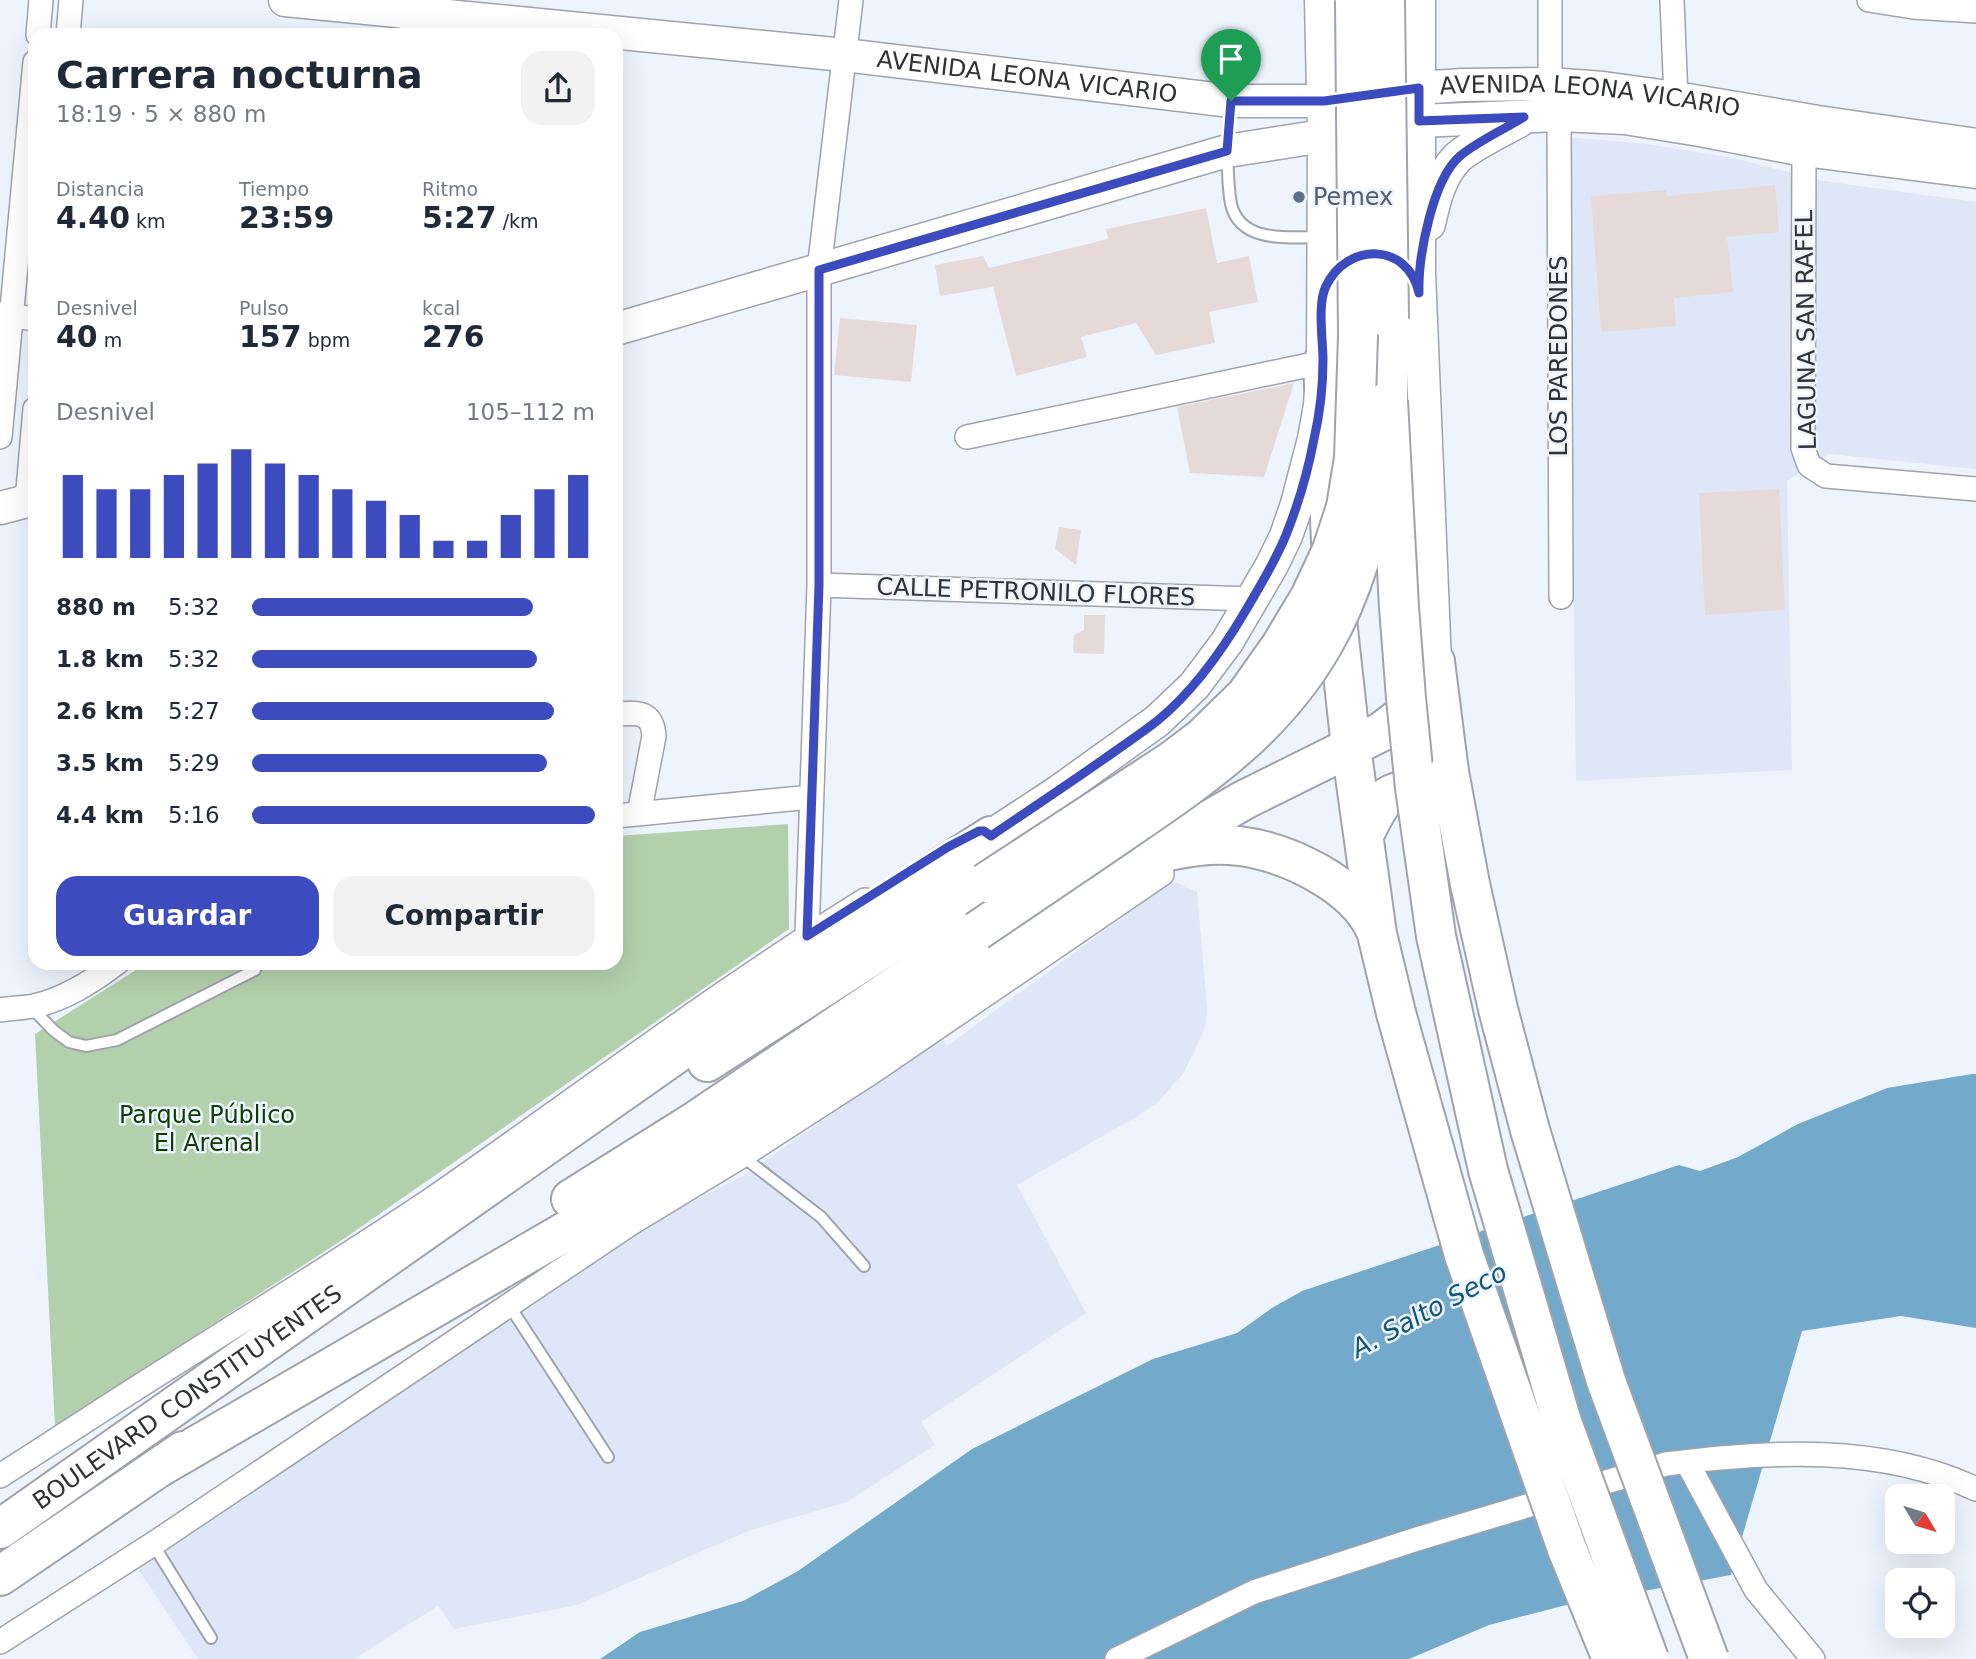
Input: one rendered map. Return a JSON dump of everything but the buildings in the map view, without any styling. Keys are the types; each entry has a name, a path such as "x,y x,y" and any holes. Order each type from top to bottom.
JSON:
{"highway":[{"path":"163,1465 433,1285 697,1120 1170,800 1246,741 1275,711 1325,642 1354,579 1382,470 1388,401 1408,2"},
{"path":"375,1266 555,1158 764,1027 1174,760 1202,738 1247,695 1310,597 1332,550 1346,507 1354,457 1358,336 1332,3"},
{"path":"1323,362 1333,586 1351,747 1377,934 1396,1013 1464,1255 1567,1549 1612,1659"},
{"path":"1388,401 1406,698 1415,788 1436,936 1489,1170 1562,1422 1649,1659"},
{"path":"163,1465 660,1176 1155,865 1244,800 1381,732 1409,709 1426,688 1435,662"},
{"path":"1435,662 1458,819 1498,1009 1530,1130 1606,1381 1709,1659"},
{"path":"1364,835 1387,798 1404,791 1428,794 1458,819"},
{"path":"375,1266 939,869 991,836"},
{"path":"1155,865 1198,846 1239,846 1283,857 1310,869 1343,891 1367,915 1377,934"},
{"name":"BOULEVARD CONSTITUYENTES","path":"0,1529 375,1266"},
{"name":"BOULEVARD CONSTITUYENTES","path":"0,1576 163,1465"}],"street":[{"path":"38,28 41,0"},
{"path":"69,28 71,0"},
{"name":"AVENIDA LEONA VICARIO","path":"285,0 551,28"},
{"path":"807,936 819,585 819,270 850,0"},
{"path":"1550,0 1550,84"},
{"path":"1672,0 1676,98"},
{"path":"1869,0 1976,11"},
{"path":"1332,3 1328,25 1340,39 1355,47 1370,50 1387,45 1401,36 1412,22 1408,2"},
{"path":"1408,2 1419,88 1419,283 1435,662"},
{"path":"0,1476 411,1213 807,936 973,833 984,831 991,836 1058,792 1157,721 1194,685 1227,642 1286,536 1314,439 1323,362 1324,101 1332,3"},
{"name":"AVENIDA LEONA VICARIO","path":"623,35 844,55 1231,101 1324,101 1419,88 1550,84 1603,88 1676,98 1976,151"},
{"path":"1227,151 1231,101"},
{"name":"AVENIDA LEONA VICARIO","path":"623,327 1227,151 1419,121 1559,115 1625,118 1804,150 1976,151"},
{"name":"LOS PAREDONES","path":"1559,115 1561,597"},
{"path":"1419,283 1434,199 1444,177 1458,158 1524,117"},
{"path":"0,437 6,315 28,123"},
{"name":"LAGUNA SAN RAFEL","path":"1804,150 1803,448 1809,465 1826,476 1976,488"},
{"path":"1322,296 1326,285 1343,266 1372,253 1388,255 1403,263 1419,283"},
{"path":"6,315 28,318"},
{"path":"967,437 1323,362"},
{"path":"21,503 28,456"},
{"name":"CALLE PETRONILO FLORES","path":"819,585 1252,599"},
{"path":"623,714 643,715 650,720 653,727 654,736 639,814"},
{"path":"623,815 811,797"},
{"path":"0,1642 153,1544 630,1224 875,1070 1155,865"},
{"path":"0,1010 58,999 84,986 107,970"},
{"path":"1117,1659 1254,1592 1417,1539 1666,1464 1800,1454 1863,1458 1924,1469 1976,1489"},
{"path":"1687,1461 1756,1590 1813,1659"}],"lane":[{"path":"1227,151 1231,203 1236,217 1244,226 1260,235 1324,237"},
{"path":"31,1006 69,1042 86,1046 117,1040 255,970"},
{"path":"742,1156 821,1217 864,1266"},
{"path":"509,1306 608,1457"},
{"path":"153,1544 211,1638"}],"shaded area":[{"path":"1568,137 1646,144 1734,158 1823,181 1976,202 1976,469 1829,454 1787,481 1792,770 1576,781"},
{"path":"1172,881 1197,892 1207,1007 1206,1025 1183,1074 1157,1103 1017,1185 1086,1313 921,1422 935,1445 847,1502 751,1530 577,1605 454,1629 438,1606 354,1659 198,1659 136,1566 660,1218 743,1176 942,1037 947,1046"}],"green space":[{"name":"Parque Público El Arenal","path":"788,824 789,929 345,1238 55,1427 35,1034 136,970 623,970 623,836"}],"water":[{"name":"A. Salto Seco","path":"1976,1074 1976,1328 1901,1316 1802,1331 1731,1575 1562,1606 1489,1625 1409,1659 600,1659 640,1632 743,1601 798,1571 972,1449 1153,1359 1237,1333 1302,1291 1679,1165 1700,1171 1738,1157 1798,1124 1887,1088"}],"place":[{"name":"Pemex","path":"1299,197"}],"route":[{"path":"1419,88 1419,121 1524,117 1458,158 1444,177 1434,199 1427,229 1419,273 1419,293 1413,275 1403,263 1388,255 1372,253 1343,266 1326,285 1322,296 1323,362 1320,405 1297,504 1272,565 1227,642 1194,685 1157,721 991,836 984,831 973,833 807,936 819,585 819,270 1227,151 1231,101 1324,101 1419,88"}]}
